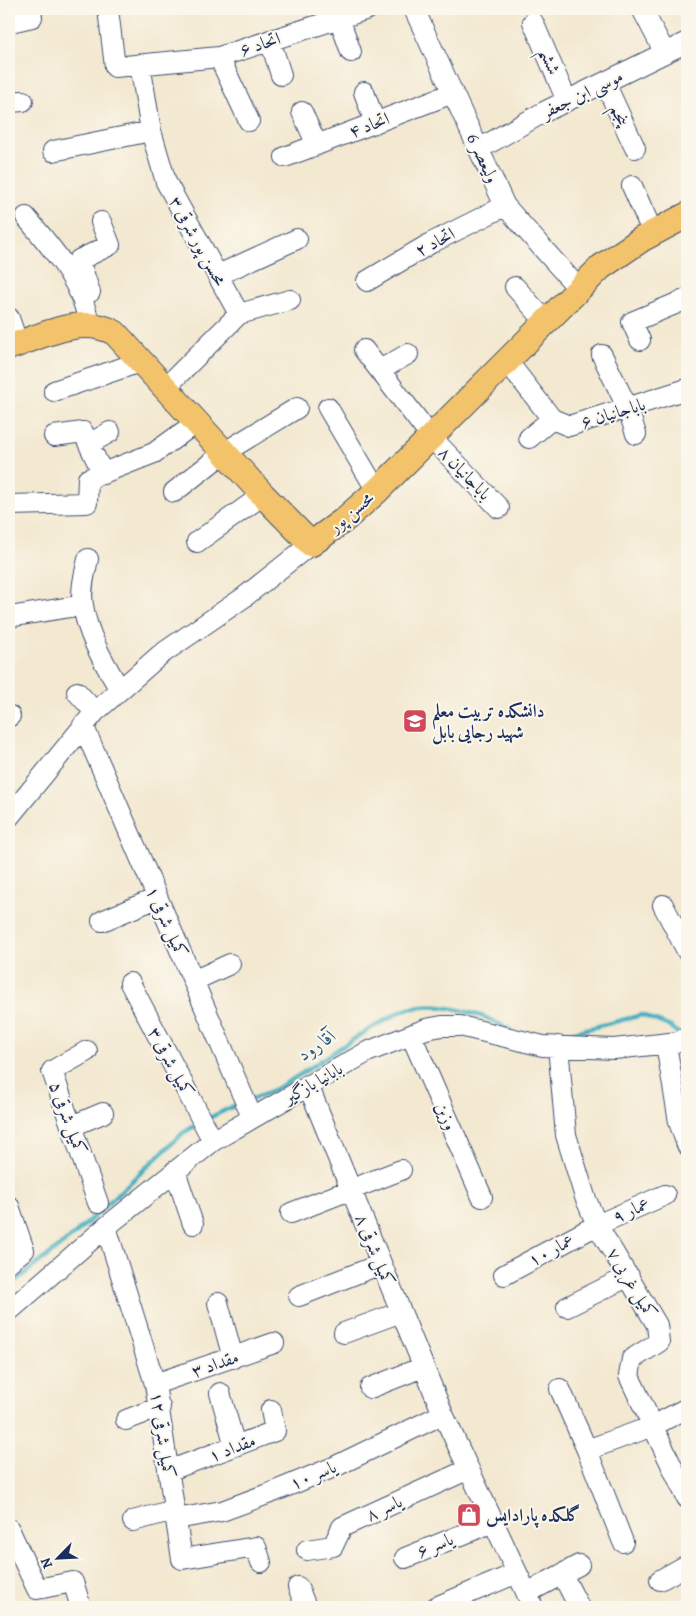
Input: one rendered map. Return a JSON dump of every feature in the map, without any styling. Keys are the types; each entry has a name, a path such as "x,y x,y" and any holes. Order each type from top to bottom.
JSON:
{"main road":[{"name":"محسن پور","path":"13,346 74,326 89,324 106,328 115,333 143,361 263,495 311,544 344,520 377,491 611,259 652,233 687,215"}],"street":[{"path":"108,9 115,67 219,57"},
{"name":"اتحاد ۶","path":"249,122 219,57 368,9"},
{"name":"ولیعصر 6","path":"414,9 505,206 579,289"},
{"path":"642,9 680,51"},
{"path":"339,18 351,52"},
{"name":"ششم","path":"532,22 567,101"},
{"path":"270,40 281,75"},
{"name":"موسی ابن جعفر","path":"479,149 567,101 680,51"},
{"name":"محسن پور شرقی ۳","path":"140,64 151,131 166,182 239,314"},
{"name":"پنجم","path":"605,83 635,148"},
{"path":"364,92 375,123"},
{"name":"اتحاد ۴","path":"285,157 453,93"},
{"path":"302,112 316,145"},
{"path":"54,151 151,131"},
{"path":"632,186 652,233"},
{"name":"اتحاد ۲","path":"367,281 431,242 505,206"},
{"path":"26,216 62,261 82,298 89,324"},
{"path":"82,298 91,291 79,260 110,245 101,222"},
{"path":"218,276 297,239"},
{"path":"515,287 546,322"},
{"path":"640,340 632,322 687,299"},
{"path":"166,387 239,314 290,300"},
{"path":"9,318 13,346"},
{"name":"باباجانیان ۸","path":"364,350 431,437 499,508"},
{"path":"380,370 408,354"},
{"path":"602,354 628,409 636,434"},
{"path":"54,391 143,361"},
{"path":"507,361 552,419 529,438"},
{"name":"باباجانیان ۶","path":"552,419 569,426 687,389"},
{"path":"174,492 225,452 296,408"},
{"path":"328,408 377,491"},
{"path":"9,505 87,503 88,479 154,454 198,422"},
{"path":"54,436 83,432 103,474"},
{"path":"89,444 110,432"},
{"path":"197,542 263,495"},
{"path":"9,817 89,719 120,690 160,655 243,598 311,544"},
{"path":"88,559 83,584 83,605 101,656 120,690"},
{"path":"9,617 83,605"},
{"name":"کمیل شرقی ۱","path":"77,692 157,898 252,1117"},
{"path":"102,921 157,898"},
{"path":"663,906 687,951"},
{"path":"193,981 230,964"},
{"name":"کمیل شرقی ۳","path":"130,983 213,1141"},
{"name":"بابانیا بازگیر","path":"9,1311 106,1227 213,1141 367,1052 411,1035 442,1026 460,1026 543,1046 614,1049 677,1041"},
{"name":"وزین","path":"411,1035 482,1197"},
{"path":"677,1041 679,1122 687,1145"},
{"name":"کمیل غربی ۷","path":"558,1046 566,1135 586,1197 597,1225 657,1325 659,1342 632,1359 629,1376 687,1498"},
{"name":"کمیل شرقی ۵","path":"87,1051 52,1071 98,1204"},
{"name":"کمیل شرقی ۸","path":"308,1085 443,1414 530,1600"},
{"path":"72,1126 103,1113"},
{"path":"291,1213 401,1170"},
{"path":"175,1171 193,1224"},
{"name":"عمار ۹","path":"597,1225 665,1195"},
{"path":"9,1206 24,1250 9,1262"},
{"name":"عمار ۱۰","path":"504,1275 597,1225"},
{"name":"کمیل شرقی ۱۲","path":"106,1227 155,1384 182,1560 256,1547 260,1562"},
{"path":"299,1296 381,1264"},
{"path":"567,1307 629,1276"},
{"path":"218,1303 233,1358"},
{"path":"344,1334 401,1312"},
{"name":"مقداد ۳","path":"155,1384 274,1343"},
{"path":"370,1388 423,1367"},
{"path":"560,1389 587,1450 623,1542"},
{"path":"220,1393 235,1446"},
{"path":"126,1420 160,1407"},
{"path":"587,1450 653,1426 687,1408"},
{"name":"مقداد ۱","path":"168,1471 275,1431 271,1410"},
{"name":"یاسر ۱۰","path":"133,1521 175,1514 222,1511 334,1467 443,1414"},
{"name":"یاسر ۸","path":"307,1550 333,1546 342,1527 469,1469"},
{"name":"یاسر ۶","path":"405,1558 493,1522"},
{"path":"9,1529 37,1589 72,1582 81,1607"},
{"path":"660,1580 687,1565"},
{"path":"530,1600 571,1570 578,1605"},
{"path":"436,1607 517,1573"},
{"path":"298,1587 306,1607"}],"waterway":[{"name":"آقا رود","path":"250,1100 284,1084 364,1032 408,1009 434,1007 461,1010 487,1018 510,1030"},
{"name":"آقا رود","path":"551,1038 642,1015 671,1027 680,1035"},
{"name":"آقا رود","path":"207,1119 240,1103"},
{"name":"آقا رود","path":"9,1286 74,1235 183,1133 198,1124"}],"place":[{"name":"دانشکده تربیت معلم شهید رجایی بابل","path":"415,721"},
{"name":"گلکده پارادایس","path":"469,1515"}]}
